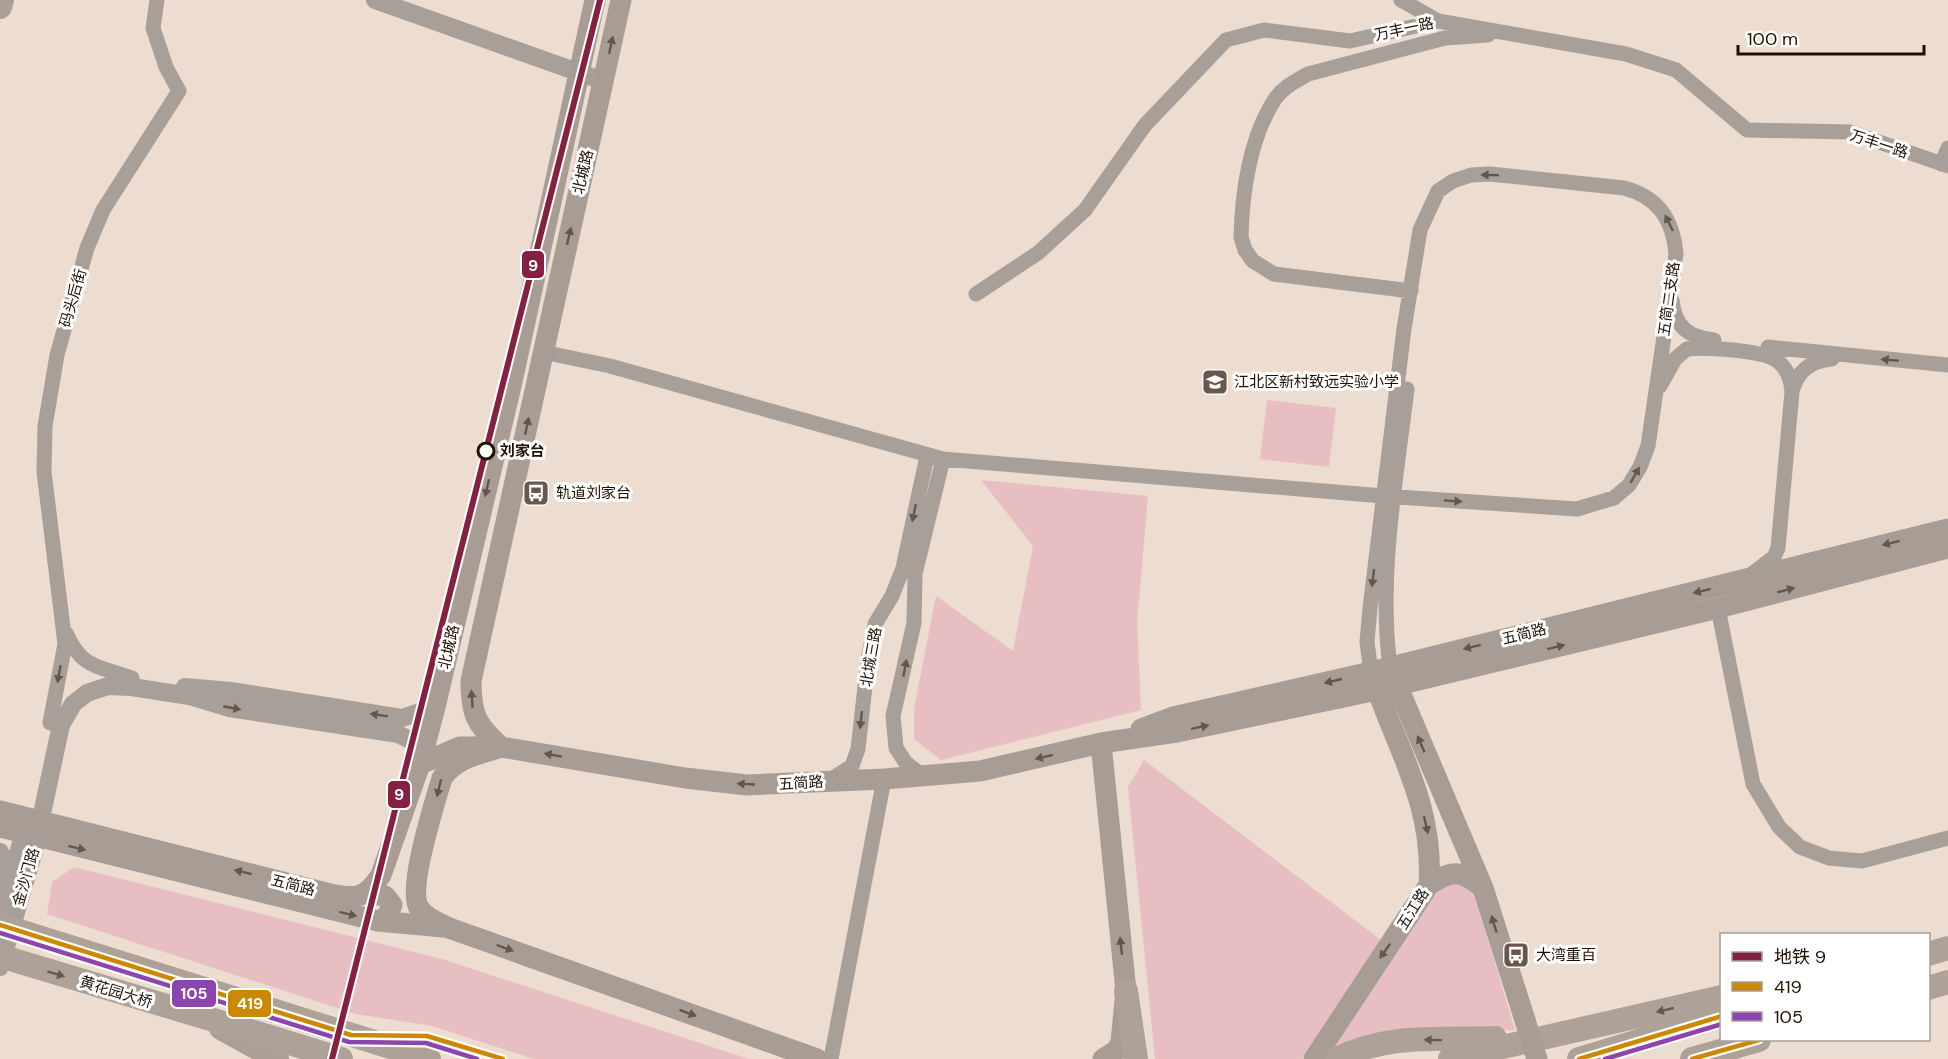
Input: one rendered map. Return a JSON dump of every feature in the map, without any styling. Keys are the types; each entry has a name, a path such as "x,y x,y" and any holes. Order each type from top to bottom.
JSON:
{"highway":[{"name":"黄花园大桥","path":"1,913 275,1011 429,1059"},
{"path":"1930,954 1948,948"},
{"name":"黄花园大桥","path":"0,956 207,1020 269,1048 341,1059"},
{"path":"1930,988 1948,982"},
{"path":"1126,991 1136,1059"},
{"path":"1450,1059 1720,997"},
{"path":"1579,1059 1720,1017"},
{"path":"1337,1059 1358,1049 1390,1040 1555,1036"},
{"path":"1694,1059 1756,1041"}],"main road":[{"path":"0,7 2,0"},
{"name":"北城路","path":"420,764 511,386 577,73 595,0"},
{"name":"北城路","path":"501,747 485,733 473,714 471,681 621,0"},
{"name":"五简路","path":"1384,679 1742,581 1948,529"},
{"name":"五简路","path":"420,764 460,747 501,747 717,782 781,785 923,776 1021,763 1101,743 1173,717 1384,679 1718,608 1948,548"},
{"path":"1384,679 1483,888 1538,1059"},
{"name":"五江路","path":"1314,1059 1429,885 1431,855 1420,798 1384,679"},
{"path":"1101,743 1126,991 1121,1042 1116,1050 1103,1059"},
{"name":"五简路","path":"501,747 462,759 450,766 442,777 414,891 419,908 427,916 449,928 817,1059"},
{"path":"366,893 381,875 420,764"},
{"name":"五简路","path":"0,811 32,828 378,921 449,928"},
{"name":"五简路","path":"0,827 32,828 330,894 356,898 366,893"},
{"path":"1429,885 1442,876 1454,873 1468,875 1483,888"},
{"path":"366,893 385,896 392,905 387,918 378,921"}],"street":[{"name":"码头后街","path":"50,723 64,644 44,472 45,426 57,355 87,248 103,210 179,91 166,67 153,28 157,0"},
{"path":"375,0 603,81"},
{"path":"1401,0 1438,21"},
{"name":"万丰一路","path":"976,294 1038,253 1085,210 1145,125 1226,40 1264,30 1350,41 1438,21 1626,54 1676,70 1747,130 1850,132 1944,165"},
{"path":"1411,291 1274,274 1253,261 1240,237 1255,142 1275,98 1289,85 1308,74 1445,38 1510,33"},
{"path":"1944,165 1948,148"},
{"name":"五简二支路","path":"1384,679 1388,497 1415,318 1411,291 1420,230 1438,191 1453,181 1471,175 1490,174 1624,188 1648,197 1666,216 1674,233 1676,254 1647,446 1640,467 1629,485 1614,498 1597,505 1577,509 1388,497"},
{"path":"1671,287 1674,313 1678,322 1690,335 1859,358 1948,365"},
{"path":"1768,347 1790,359 1798,374 1801,395 1786,548 1792,562 1804,566"},
{"path":"1655,396 1680,352 1697,348 1768,356 1782,365 1791,383 1778,548 1767,564 1742,581"},
{"path":"543,352 610,366 942,459 1388,497"},
{"path":"1792,392 1798,374 1820,360 1859,358"},
{"name":"北城三路","path":"830,781 852,766 858,748 868,660 875,624 892,596 903,568 927,456"},
{"path":"923,776 906,763 896,748 893,716 914,623 915,573 942,459"},
{"path":"1718,608 1753,784 1779,827 1800,847 1829,858 1862,861 1948,838"},
{"name":"码头后街","path":"62,625 72,648 84,662 132,678"},
{"path":"32,828 50,723 67,700 96,678 132,678 402,718 435,707"},
{"path":"32,828 61,725 73,704 87,693 108,686 189,696 230,708 398,734 414,742 420,764"},
{"path":"831,1059 885,779"},
{"name":"金沙门路","path":"1,913 32,828"},
{"name":"金沙门路","path":"0,967 32,828"},
{"path":"0,852 5,867 1,913"}],"shaded area":[{"path":"1267,400 1336,408 1329,467 1260,459"},
{"path":"981,480 1148,496 1137,623 1141,710 941,760 914,739 914,709 936,596 1013,651 1033,546"},
{"path":"1144,760 1381,940 1302,1059 1155,1059 1128,787"},
{"path":"74,867 442,959 749,1059 534,1059 432,1026 356,1014 47,914 52,882"},
{"path":"1459,883 1475,895 1515,1030 1387,1033 1338,1050 1332,1045 1436,894 1442,887"}],"metro line":[{"name":"9","path":"332,1059 600,0"}],"transit line":[{"name":"419","path":"0,925 351,1035 427,1036 503,1059"},
{"name":"105","path":"0,933 349,1042 426,1043 477,1059"},
{"name":"419","path":"1579,1059 1720,1017"},
{"name":"105","path":"1605,1059 1720,1025"},
{"name":"419","path":"1692,1059 1755,1041"}],"place":[{"name":"江北区新村致远实验小学","path":"1215,382"},
{"name":"刘家台","path":"486,451"},
{"name":"轨道刘家台","path":"536,493"},
{"name":"大湾重百","path":"1516,955"}]}
